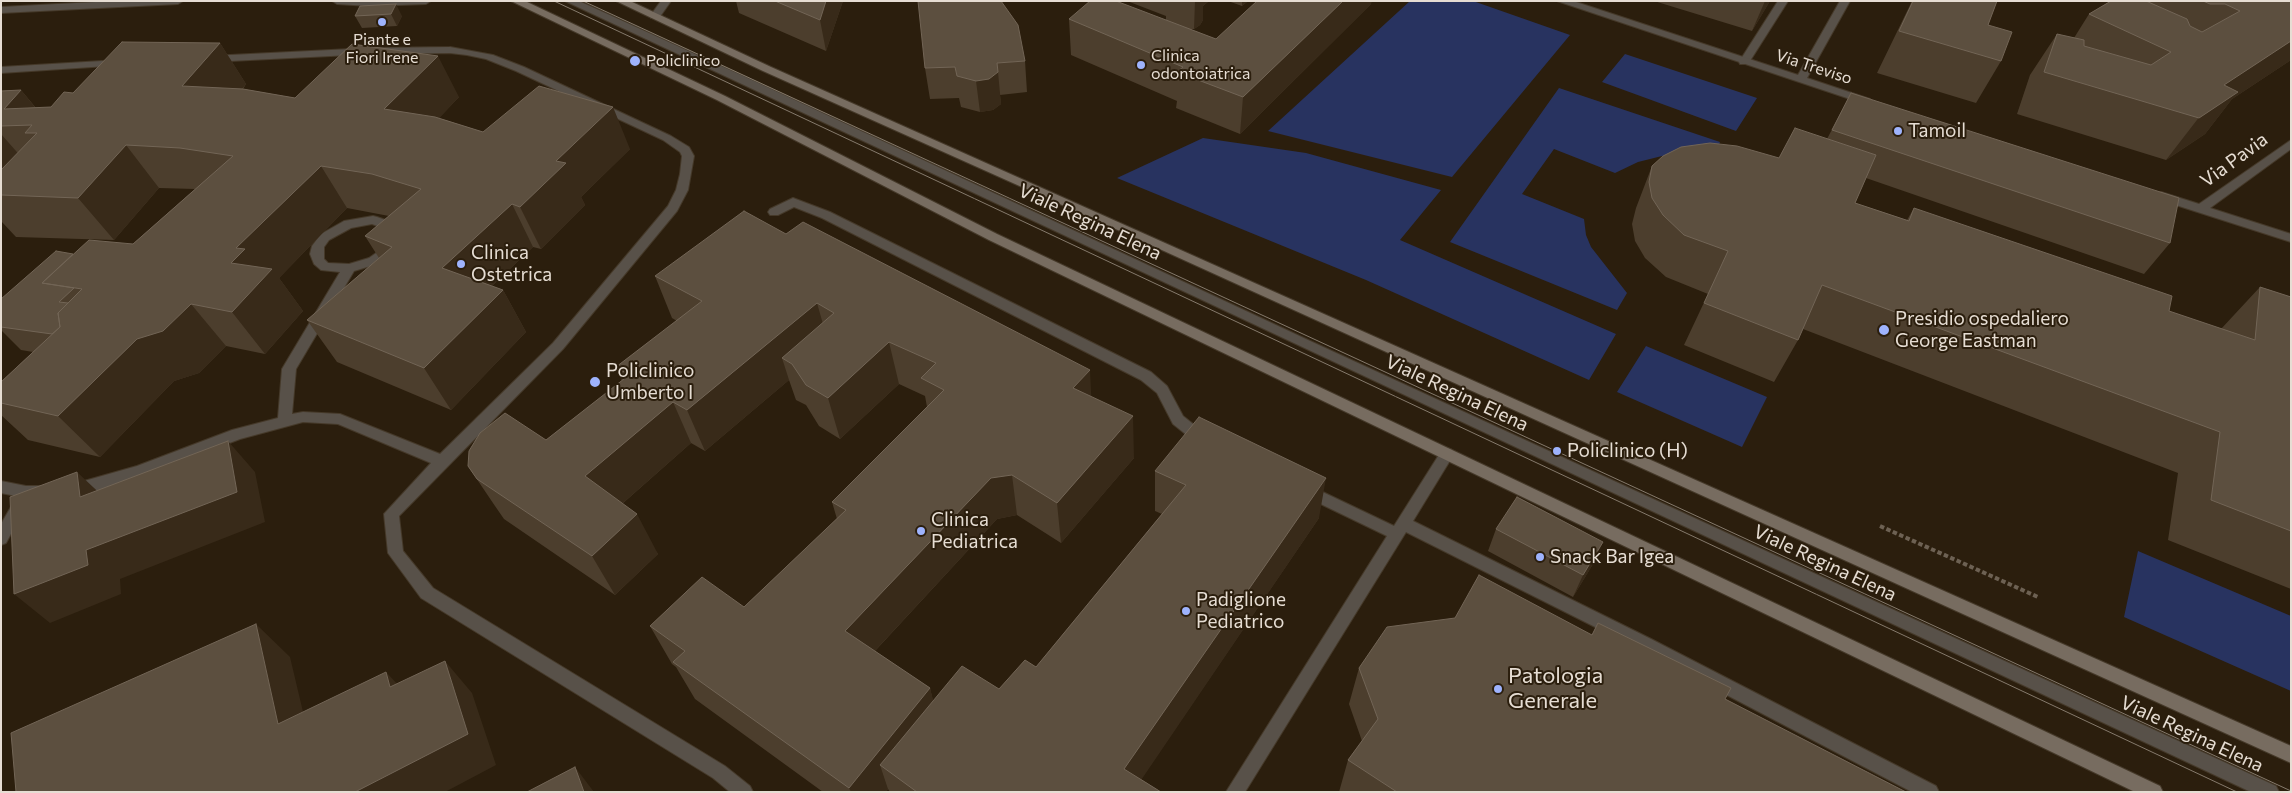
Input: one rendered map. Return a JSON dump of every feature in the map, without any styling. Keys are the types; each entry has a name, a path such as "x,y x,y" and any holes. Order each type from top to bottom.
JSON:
{"main road":[{"path":"516,1 730,103 993,236 2154,792"},
{"path":"620,1 655,16"},
{"name":"Viale Regina Elena","path":"655,16 767,69 1124,228 2291,755"}],"street":[{"path":"1,10 178,1"},
{"path":"336,1 426,1"},
{"name":"Viale Regina Elena","path":"570,1 757,86 1303,343 2270,792"},
{"path":"655,16 666,1"},
{"name":"Via Treviso","path":"1562,1 1877,105"},
{"path":"1744,62 1783,1"},
{"path":"1801,80 1845,1"},
{"path":"200,59 371,50 450,50 466,52 489,57 520,69 667,138 684,150 688,163 686,174 682,190 673,208 558,346 391,514 396,553 427,593 719,772 744,792"},
{"path":"1,70 131,63"},
{"name":"Via Pavia","path":"2200,209 2291,142"},
{"path":"2152,194 2291,238"},
{"path":"774,212 793,202 826,215 1146,376 1162,390 1178,420 1198,438 1215,446"},
{"path":"285,422 284,400 289,369 349,268 361,266 383,254 394,239 394,232 390,226 373,220 362,221 336,229 325,237 318,246 316,254 318,261 325,266 349,268"},
{"path":"1,487 26,492 57,492 92,486 141,471 236,434 303,417 340,419 442,461"},
{"path":"1234,792 1447,454"},
{"path":"1293,484 1400,528 1654,648 1930,792"},
{"path":"1,539 26,492"}],"path":[{"path":"1880,526 2038,597"}],"shaded area":[{"path":"1410,1 1473,1 1570,35 1452,177 1268,131"},
{"path":"1625,54 1757,98 1736,131 1602,82"},
{"path":"1559,88 1720,142 1715,156 1688,154 1662,156 1638,162 1615,173 1554,149 1522,194 1584,219 1586,235 1591,247 1627,293 1617,310 1450,242"},
{"path":"1203,138 1306,153 1441,190 1400,240 1616,334 1589,380 1366,280 1117,178"},
{"path":"1646,346 1767,397 1742,447 1617,392"},
{"path":"2138,551 2291,616 2291,691 2124,617"}],"building":[{"path":"775,1 826,1 820,20"},
{"path":"918,1 1001,1 1018,25 1025,61 997,63 998,72 989,79 976,81 957,76 955,67 925,68"},
{"path":"1090,1 1116,1 1216,39 1257,1 1343,1 1243,97 1177,72 1183,67 1069,19"},
{"path":"1913,1 1997,1 1988,25 2012,32 2001,61 1899,31"},
{"path":"2111,1 2146,1 2187,19 2190,26 2202,32 2240,11 2225,4 2210,4 2203,1 2291,1 2291,41 2224,85 2238,92 2199,118 2044,72 2057,34 2084,40 2084,46 2151,65 2171,52 2089,14"},
{"path":"396,4 391,14 355,16 360,6"},
{"path":"122,42 220,43 182,86 243,89 295,98 352,44 438,56 384,109 435,117 483,132 539,86 613,107 556,161 566,163 520,207 512,204 442,268 503,290 424,368 307,320 392,247 365,236 421,189 372,174 321,166 236,248 245,249 231,263 272,269 232,312 191,304 163,331 137,339 58,416 1,403 1,382 60,327 58,313 82,289 42,283 89,240 133,244 233,156 180,148 126,145 78,198 1,195 1,170 37,133 25,133 32,125 1,126 1,91 21,90 4,109 51,107 64,92 73,93"},
{"path":"1851,93 2179,198 2170,243 1832,130"},
{"path":"1795,128 1876,155 1855,203 1909,221 1914,208 2172,296 2169,311 2255,340 2260,287 2291,297 2291,531 2211,500 2220,432 1822,285 1798,340 1704,303 1728,251 1684,235 1663,215 1652,198 1649,182 1652,166 1663,156 1681,147 1710,143 1737,146 1779,158"},
{"name":"Clinica Pediatrica","path":"744,211 786,234 803,222 1090,370 1073,388 1133,416 1057,503 1012,475 991,478 845,631 930,688 849,788 673,662 685,651 650,626 702,577 744,607 846,510 832,502 944,390 921,378 936,363 889,342 828,398 806,385 792,364 782,358 834,313 817,303 687,410 673,402 585,476 637,514 592,556 477,479 468,466 469,451 480,433 505,413 546,440 629,375 616,367 702,301 655,276"},
{"path":"56,251 73,254 42,283 74,288 59,302 68,303 58,313 60,327 52,334 1,327 1,299"},
{"name":"Padiglione Pediatrico","path":"1199,417 1326,478 1124,769 1161,792 917,792 880,765 962,666 999,689 1025,660 1036,667 1186,485 1155,471"},
{"path":"228,441 237,492 86,550 88,565 14,594 10,497 77,472 80,497"},
{"path":"1517,497 1603,542 1583,575 1496,529"},
{"name":"Patologia Generale","path":"1479,575 1592,635 1598,623 1731,688 1725,699 1906,792 1397,792 1348,760 1378,719 1359,668 1387,627 1455,618"},
{"path":"256,624 278,724 386,672 390,687 445,661 468,734 355,792 16,792 11,733"},
{"path":"575,767 584,792 527,792"}],"tram line":[{"path":"554,1 2237,792"},
{"path":"583,1 2291,791"}],"place":[{"name":"Piante e Fiori Irene","path":"382,22"},
{"name":"Policlinico","path":"635,61"},
{"name":"Clinica odontoiatrica","path":"1141,65"},
{"name":"Tamoil","path":"1898,131"},
{"name":"Clinica Ostetrica","path":"461,264"},
{"name":"Presidio ospedaliero George Eastman","path":"1884,330"},
{"name":"Policlinico Umberto I","path":"595,382"},
{"name":"Policlinico (H)","path":"1557,451"},
{"name":"Clinica Pediatrica","path":"921,531"},
{"name":"Snack Bar Igea","path":"1540,557"},
{"name":"Padiglione Pediatrico","path":"1186,611"},
{"name":"Patologia Generale","path":"1498,689"}]}
